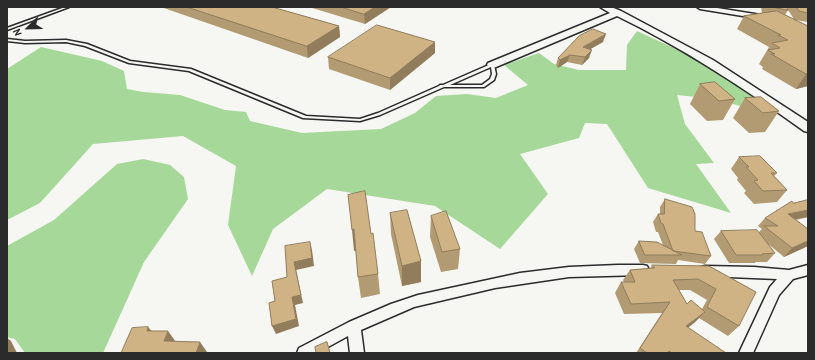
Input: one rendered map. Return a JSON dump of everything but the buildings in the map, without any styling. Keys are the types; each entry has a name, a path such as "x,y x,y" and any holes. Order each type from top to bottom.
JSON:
{"street":[{"path":"604,7 655,31 708,60 762,95 808,128"},
{"path":"700,7 767,19"},
{"path":"492,65 618,13"},
{"path":"304,353 354,326 409,303 480,285 539,275 618,269 656,270"},
{"path":"694,271 754,272 789,275 808,270"},
{"path":"746,353 774,291 789,275"},
{"path":"354,326 357,353"}],"lane":[{"path":"7,29 68,7"},
{"path":"7,40 25,42 66,41 86,45 129,62 190,70 305,116 360,120 379,114 441,86 492,65 494,74 492,80 483,86 441,86"}],"green space":[{"path":"637,31 687,54 771,108 757,111 716,99 677,95 685,124 714,163 696,164 731,213 648,188 607,124 585,123 579,138 520,154 548,194 500,249 435,206 327,189 273,229 252,276 228,225 236,166 183,136 93,144 40,203 7,220 7,69 41,47 102,61 124,71 127,89 180,95 225,110 246,112 250,121 302,133 381,129 415,113 436,96 467,94 496,98 528,85 504,65 539,53 554,64 579,70 626,70 627,45"},
{"path":"143,159 170,165 184,177 188,199 144,262 103,353 25,353 15,339 7,337 7,246 54,220 117,164"}]}
